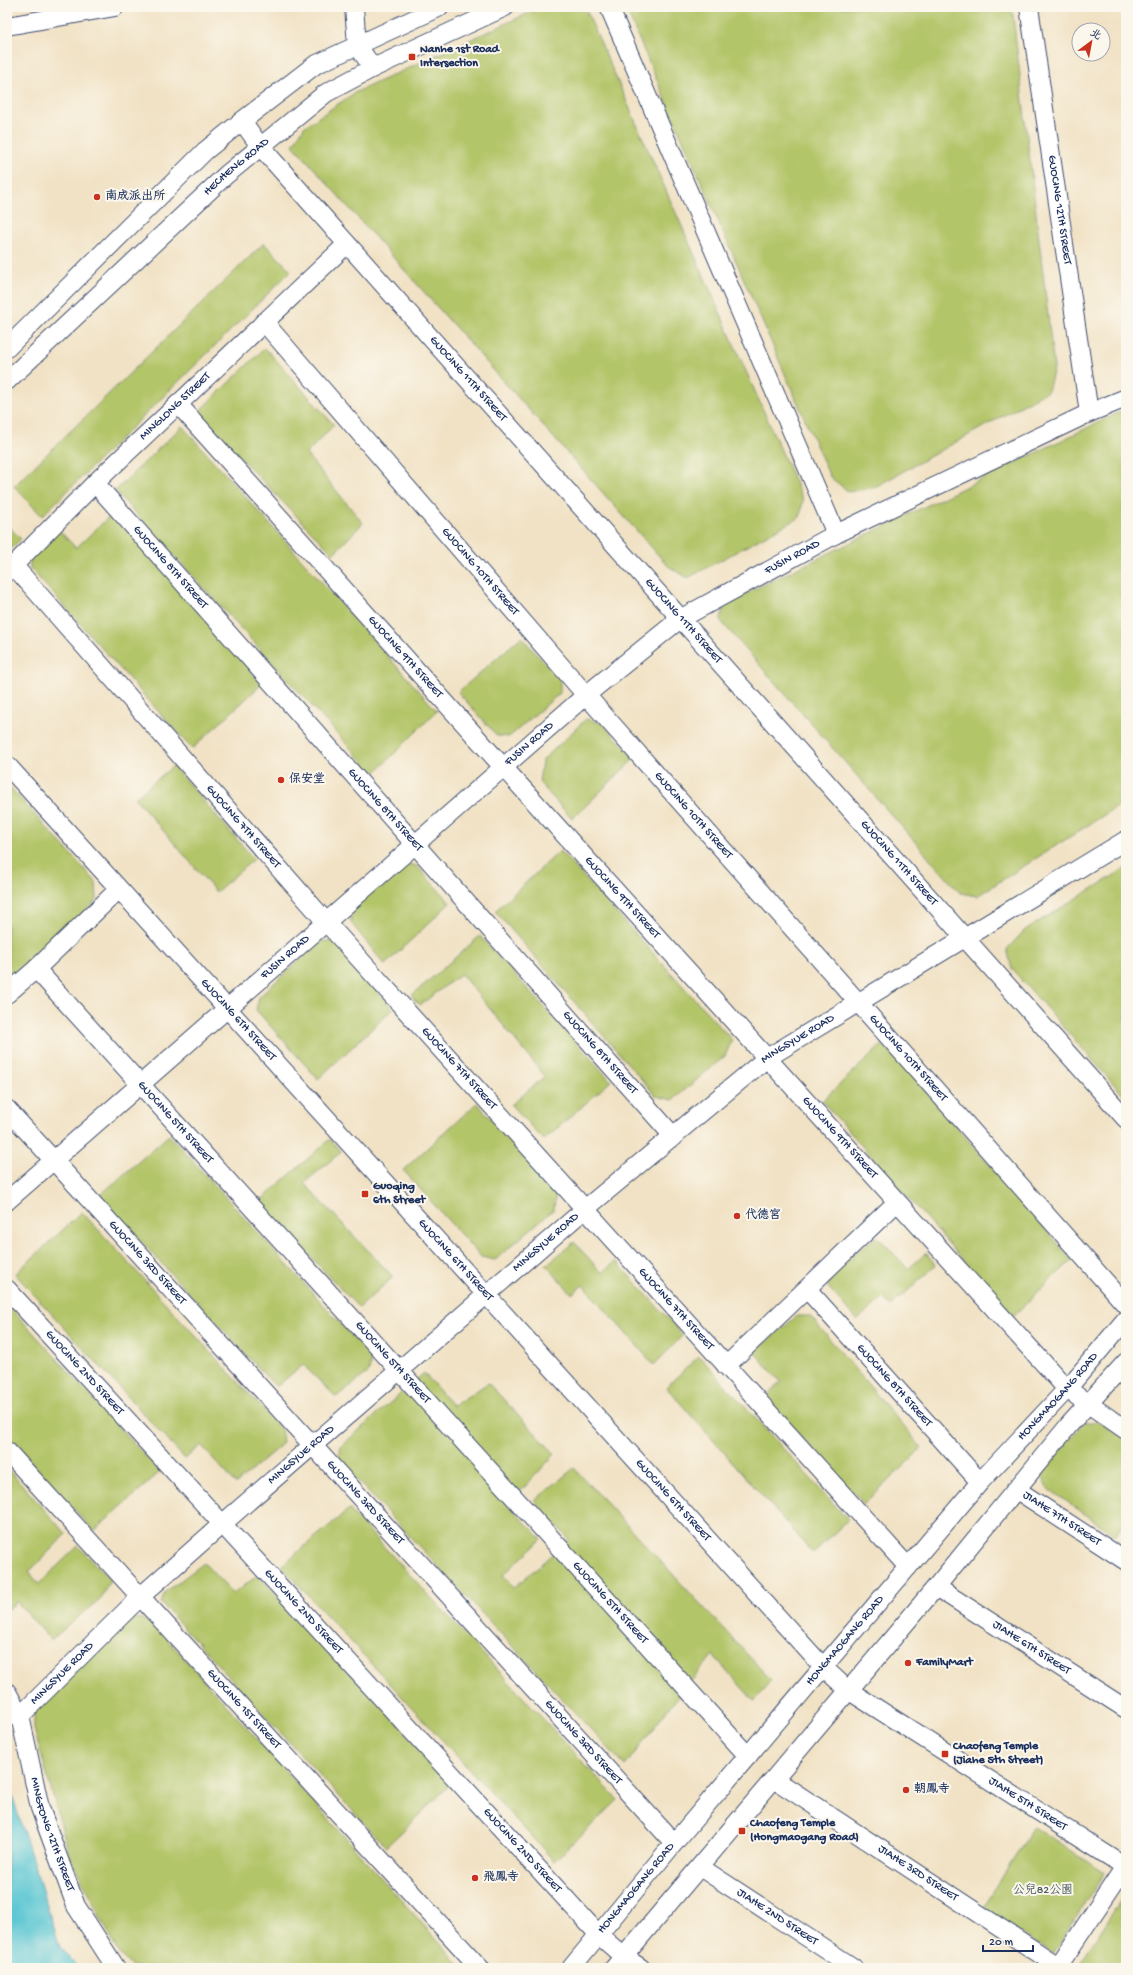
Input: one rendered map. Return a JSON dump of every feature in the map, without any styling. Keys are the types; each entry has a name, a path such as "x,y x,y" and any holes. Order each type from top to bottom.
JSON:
{"street":[{"path":"7,26 116,7"},
{"path":"354,7 357,46 373,68"},
{"path":"7,348 205,151 242,121 315,65 440,7"},
{"name":"HECHENG ROAD","path":"7,381 226,175 326,93 373,68 504,7"},
{"path":"609,7 836,534"},
{"name":"GUOCING 12TH STREET","path":"1029,7 1089,412"},
{"name":"GUOCING 11TH STREET","path":"242,121 260,146 1126,1119"},
{"name":"MINGLONG STREET","path":"10,569 96,483 347,244"},
{"name":"GUOCING 10TH STREET","path":"264,322 586,695 1126,1305"},
{"name":"FUSIN ROAD","path":"7,1201 140,1083 327,923 413,844 586,695 680,618 836,534 1089,412 1126,398"},
{"name":"GUOCING 9TH STREET","path":"178,404 503,767 1067,1389 1126,1430"},
{"name":"GUOCING 8TH STREET","path":"96,483 413,844 674,1137"},
{"name":"GUOCING 7TH STREET","path":"10,569 585,1210 908,1567"},
{"name":"GUOCING 6TH STREET","path":"7,765 823,1667 848,1690"},
{"name":"MINGSYUE ROAD","path":"20,1716 141,1596 221,1525 585,1210 674,1137 766,1058 1126,840"},
{"path":"7,994 36,969 119,888"},
{"name":"GUOCING 5TH STREET","path":"36,969 748,1756"},
{"name":"GUOCING 3RD STREET","path":"7,1109 674,1843"},
{"path":"726,1366 897,1202"},
{"name":"GUOCING 2ND STREET","path":"7,1289 221,1525 599,1935 619,1962 641,1968"},
{"name":"GUOCING 8TH STREET","path":"807,1289 980,1482"},
{"name":"HONGMAOGANG ROAD","path":"571,1968 674,1843 980,1482 1067,1389 1126,1319"},
{"path":"619,1962 936,1587 1069,1425 1126,1362"},
{"name":"GUOCING 1ST STREET","path":"7,1451 480,1968"},
{"name":"JIAHE 7TH STREET","path":"1017,1490 1126,1561"},
{"name":"JIAHE 6TH STREET","path":"936,1587 1126,1709"},
{"name":"JIAHE 5TH STREET","path":"848,1690 1126,1866"},
{"name":"MINGFONG 12TH STREET","path":"7,1692 20,1716 40,1808 76,1906 116,1968"},
{"name":"JIAHE 3RD STREET","path":"774,1779 1059,1967"},
{"path":"1059,1967 1126,1866"},
{"name":"JIAHE 2ND STREET","path":"700,1867 854,1968"}],"green space":[{"path":"542,7 582,7 587,12 803,500 800,517 688,578 668,566 293,145 304,127 356,92"},
{"path":"625,7 1012,7 1054,368 1048,391 875,487 849,492 830,477"},
{"path":"264,243 291,271 42,516 14,486"},
{"path":"265,348 334,425 306,454 363,523 333,554 197,413"},
{"path":"1126,409 1126,801 977,896 960,893 720,620 726,603"},
{"path":"182,426 437,711 374,774 115,491"},
{"path":"113,513 262,684 192,749 30,568 30,557 56,527 76,548"},
{"path":"7,525 21,539 7,553"},
{"path":"521,637 560,679 560,693 509,737 497,736 458,692"},
{"path":"586,719 602,723 635,758 572,819 539,782 542,761"},
{"path":"173,766 254,859 216,892 135,798"},
{"path":"7,784 96,882 97,900 7,981"},
{"path":"560,851 732,1040 725,1056 673,1100 656,1096 495,911"},
{"path":"402,863 417,866 450,903 385,965 351,923 351,910"},
{"path":"1126,868 1126,1098 1012,969 1007,949 1025,930"},
{"path":"480,936 611,1081 544,1140 511,1105 545,1076 461,974 420,1005 411,996"},
{"path":"320,941 330,941 339,945 393,1009 318,1079 256,1010 259,997"},
{"path":"884,1043 1072,1260 1013,1316 822,1101"},
{"path":"477,1103 556,1191 554,1209 495,1260 481,1257 403,1170"},
{"path":"169,1135 371,1357 369,1372 336,1397 303,1365 276,1387 99,1196"},
{"path":"330,1139 341,1152 304,1183 393,1277 359,1308 259,1202"},
{"path":"82,1212 281,1429 283,1443 236,1484 201,1445 185,1459 15,1274"},
{"path":"877,1236 908,1269 926,1253 936,1265 891,1306 883,1298 857,1320 828,1287 828,1275"},
{"path":"574,1242 602,1273 616,1261 683,1335 654,1365 583,1285 572,1294 546,1265"},
{"path":"7,1304 160,1472 94,1531 7,1436"},
{"path":"797,1316 810,1316 922,1448 864,1504 764,1398 781,1382 754,1352"},
{"path":"699,1356 848,1520 813,1553 666,1387"},
{"path":"424,1373 453,1406 488,1383 555,1454 508,1505 542,1539 503,1575 514,1588 569,1539 534,1501 574,1468 771,1680 754,1701 713,1655 667,1710 625,1766 338,1460 341,1446"},
{"path":"1084,1422 1100,1422 1126,1439 1126,1519 1115,1535 1046,1487 1042,1472"},
{"path":"7,1468 66,1534 29,1572 39,1584 78,1546 110,1580 101,1598 51,1640 17,1602 7,1610"},
{"path":"349,1509 618,1800 554,1861 281,1566"},
{"path":"204,1563 233,1594 258,1575 453,1782 386,1847 161,1603 165,1592"},
{"path":"131,1618 144,1619 159,1630 462,1968 132,1968 117,1950 70,1857 34,1729 34,1713"},
{"name":"公兒82公園","path":"1034,1827 1105,1872 1053,1954 982,1909"},
{"path":"1126,1892 1126,1968 1077,1968"}],"water":[{"path":"7,1779 60,1947 79,1968 7,1968"}],"place":[{"name":"Nanhe 1st Road Intersection","path":"412,57"},
{"name":"南成派出所","path":"97,197"},
{"name":"保安堂","path":"281,780"},
{"name":"Guoqing 6th Street","path":"365,1194"},
{"name":"代德宮","path":"737,1216"},
{"name":"FamilyMart","path":"908,1663"},
{"name":"Chaofeng Temple (Jiahe 5th Street)","path":"945,1754"},
{"name":"朝鳳寺","path":"906,1790"},
{"name":"Chaofeng Temple (Hongmaogang Road)","path":"742,1831"},
{"name":"飛鳳寺","path":"475,1878"}]}
